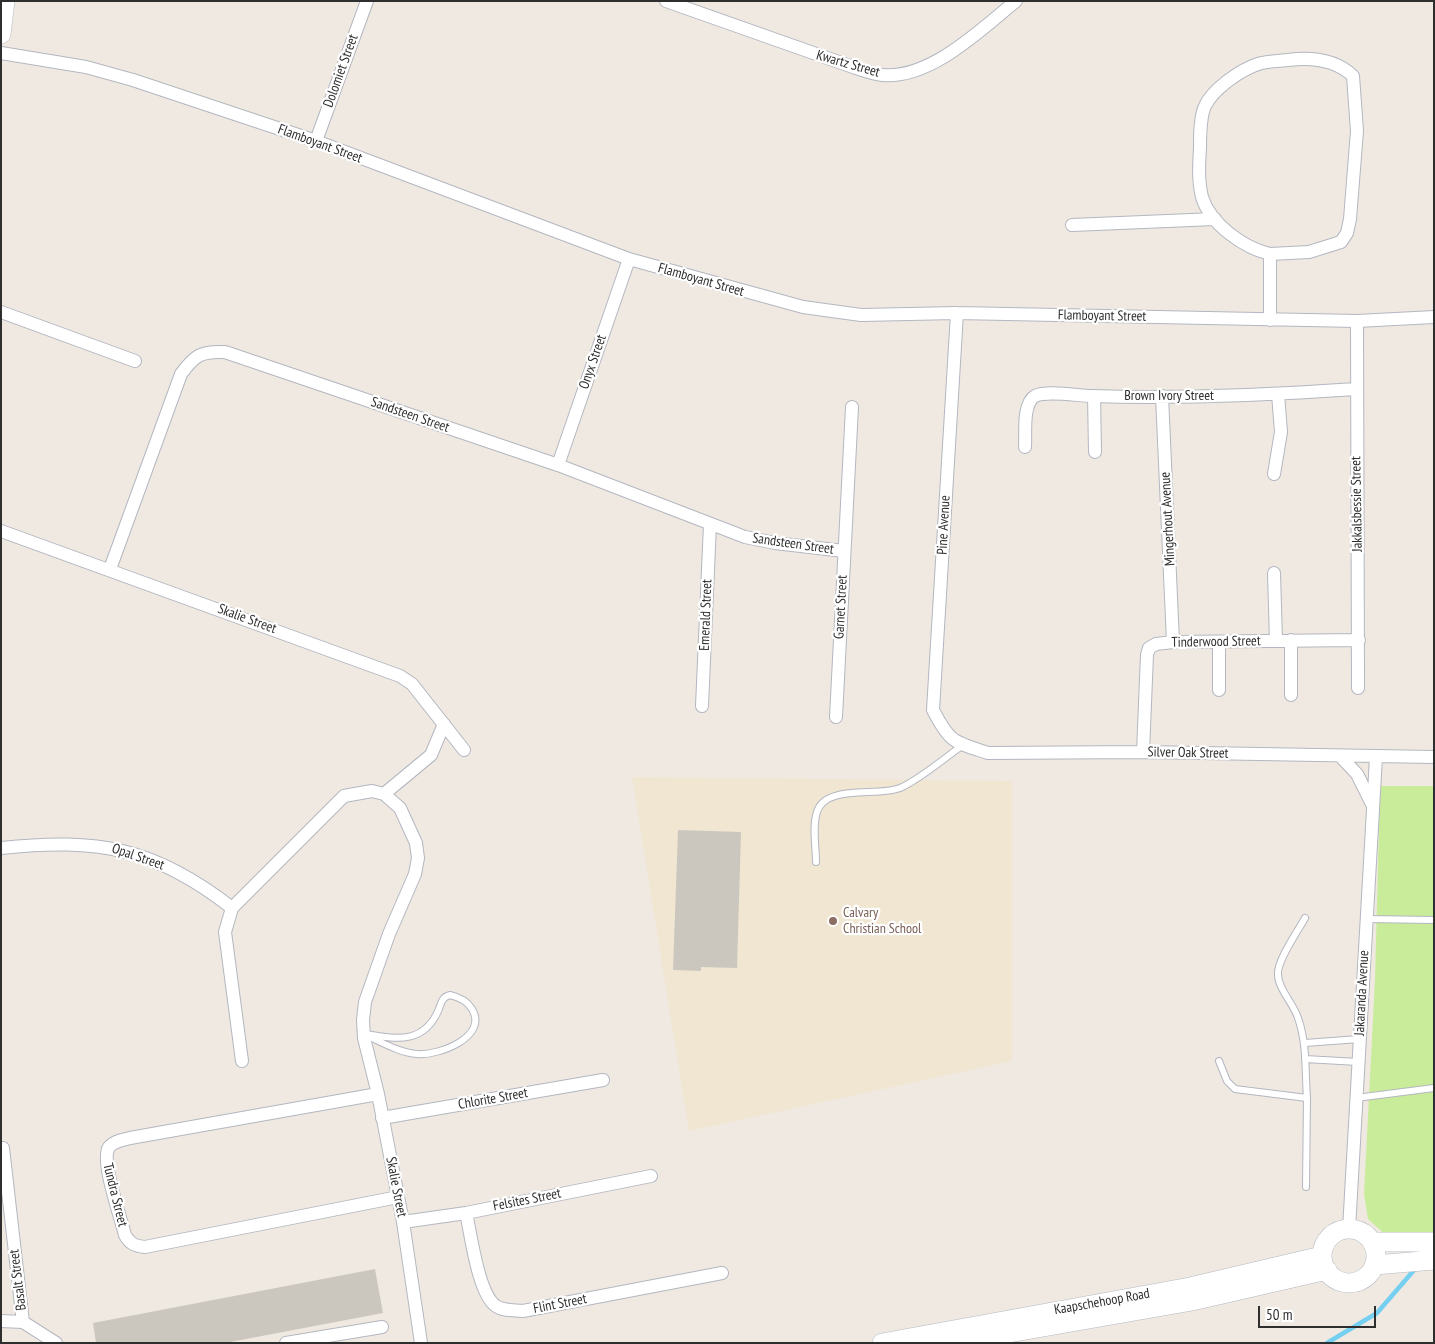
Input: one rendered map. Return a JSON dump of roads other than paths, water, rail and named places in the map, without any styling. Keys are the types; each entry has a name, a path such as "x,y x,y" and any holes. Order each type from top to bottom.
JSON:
{"main road":[{"path":"1,34 5,1"},
{"path":"1349,1229 1366,1235 1376,1250 1375,1265 1367,1276 1350,1282 1341,1281 1324,1263 1328,1239 1334,1233 1349,1229"},
{"path":"1372,1242 1434,1242"},
{"path":"1375,1265 1434,1260"},
{"name":"Kaapschehoop Road","path":"882,1343 1324,1263"},
{"name":"Kaapschehoop Road","path":"950,1343 1192,1301 1324,1263"}],"street":[{"name":"Dolomiet Street","path":"316,142 367,1"},
{"name":"Kwartz Street","path":"666,1 853,67 883,75 908,72 940,60 1016,1"},
{"name":"Flamboyant Street","path":"1,53 96,70 316,142 628,259 803,307 861,315 957,313 1357,321 1434,316"},
{"path":"1299,59 1328,61 1343,67 1352,76 1357,131 1353,195 1347,232 1341,242 1325,248 1309,252 1270,254 1260,252 1236,239 1206,207 1202,196 1199,164 1201,127 1205,106 1227,80 1258,64 1299,59"},
{"path":"1072,225 1215,218"},
{"path":"1270,254 1270,320"},
{"name":"Onyx Street","path":"558,465 628,259"},
{"path":"1,312 135,361"},
{"name":"Pine Avenue","path":"946,735 933,710 957,313"},
{"name":"Jakkalsbessie Street","path":"1357,321 1358,688"},
{"name":"Sandsteen Street","path":"110,569 181,374 192,359 207,351 225,352 558,465 745,537 775,544 844,551"},
{"name":"Brown Ivory Street","path":"1025,447 1029,402 1036,396 1048,394 1162,396 1278,394 1356,389"},
{"path":"1274,474 1281,432 1278,394"},
{"path":"1094,396 1095,452"},
{"name":"Mingerhout Avenue","path":"1162,396 1173,642"},
{"name":"Garnet Street","path":"836,717 852,407"},
{"name":"Emerald Street","path":"702,706 710,524"},
{"name":"Skalie Street","path":"1,531 110,569 400,676 412,684 464,750"},
{"path":"1274,573 1276,641"},
{"path":"1290,695 1291,640"},
{"name":"Tinderwood Street","path":"1143,752 1147,655 1149,648 1156,644 1173,642 1359,640"},
{"path":"1219,642 1219,690"},
{"path":"242,1061 225,932 232,908 344,796 372,791 384,794 431,755 444,724"},
{"name":"Silver Oak Street","path":"946,735 963,745 988,753 1143,752 1434,757"},
{"path":"1340,756 1357,774 1373,806"},
{"name":"Jakaranda Avenue","path":"1349,1229 1376,757"},
{"name":"Skalie Street","path":"384,794 400,808 416,843 418,858 415,874 389,934 365,1002 364,1034 378,1094 403,1222 421,1343"},
{"name":"Opal Street","path":"1,848 47,843 106,846 153,860 180,872 208,889 232,908"},
{"name":"Chlorite Street","path":"382,1118 603,1080"},
{"name":"Tundra Street","path":"378,1094 130,1138 114,1143 108,1148 106,1163 125,1235 128,1241 138,1247 146,1247 398,1197"},
{"name":"Basalt Street","path":"3,1148 23,1322"},
{"name":"Felsites Street","path":"403,1222 466,1213 651,1176"},
{"name":"Flint Street","path":"466,1213 482,1283 488,1297 496,1306 508,1310 523,1311 722,1273"},
{"path":"1,1321 23,1322 56,1342"},
{"path":"286,1343 382,1327"}],"lane":[{"path":"816,862 815,825 817,812 822,802 842,793 882,793 901,788 963,745"},
{"path":"1305,918 1282,960 1278,973 1281,985 1299,1019 1305,1043 1306,1187"},
{"path":"1366,919 1434,920"},
{"path":"450,995 460,998 468,1005 476,1020 474,1028 460,1043 419,1055 408,1053 364,1034 397,1039 416,1035 432,1024 443,998 450,995"},
{"path":"1305,1043 1359,1039"},
{"path":"1305,1059 1358,1062"},
{"path":"1219,1062 1227,1081 1235,1089 1306,1098"},
{"path":"1356,1098 1434,1088"}],"waterway":[{"path":"1327,1343 1377,1313 1415,1269"}],"place":[{"name":"Calvary Christian School","path":"833,921"}]}
